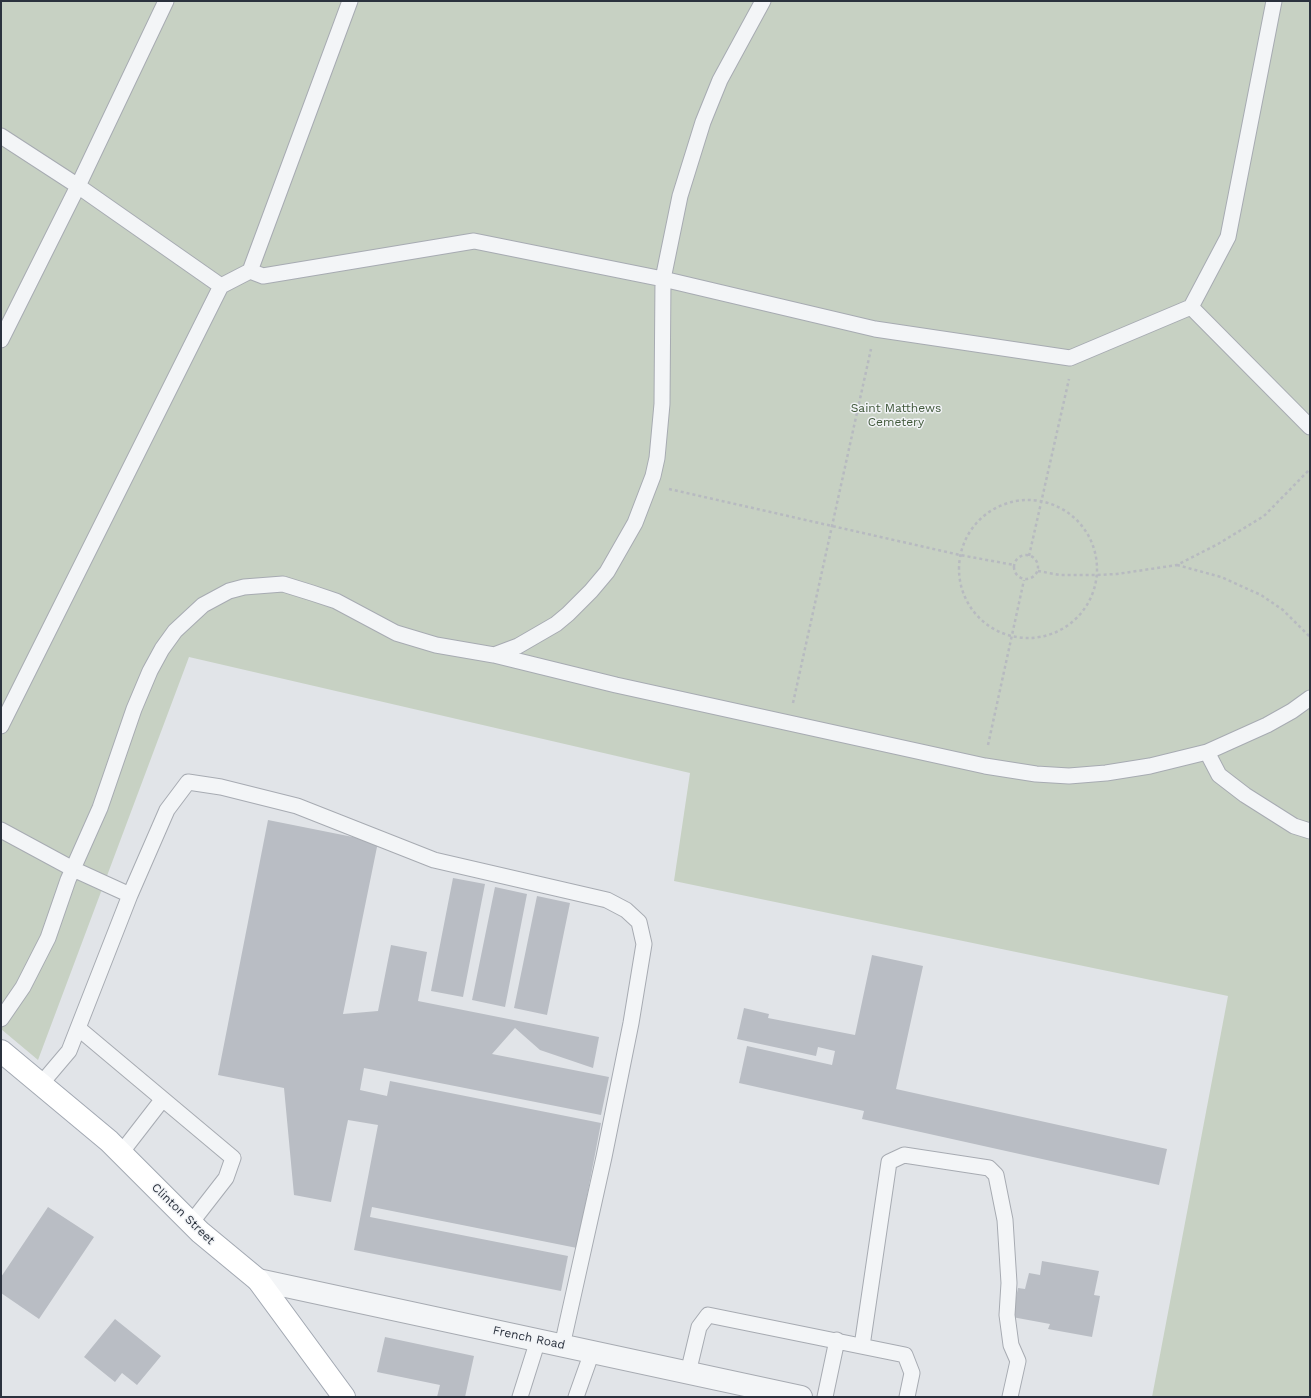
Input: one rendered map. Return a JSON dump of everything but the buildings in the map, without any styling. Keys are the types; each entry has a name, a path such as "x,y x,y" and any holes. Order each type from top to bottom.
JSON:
{"main road":[{"name":"Clinton Street","path":"1,1051 121,1153 191,1223 258,1280 344,1397"}],"street":[{"name":"French Road","path":"258,1280 801,1397"}],"lane":[{"path":"1,340 78,186 166,1"},
{"path":"1,726 221,286 250,271 350,1"},
{"path":"494,655 518,646 556,624 591,591 607,572 627,539 650,485 656,458 660,425 664,279 684,178 703,122 720,80 763,1"},
{"path":"250,271 263,276 474,241 664,279 875,329 1070,358 1190,307 1228,236 1274,1"},
{"path":"1,136 78,186 221,286"},
{"path":"1190,307 1310,427"},
{"path":"1,1019 23,987 38,960 57,916 73,869 100,808 150,671 162,649 175,631 189,616 202,606 230,591 244,587 282,584 336,601 396,633 412,639 494,655 563,674 985,766 1036,774 1069,776 1106,773 1150,766 1207,752 1237,740 1267,725 1292,711 1310,698"},
{"path":"1207,752 1219,775 1245,795 1289,823 1310,831"},
{"path":"41,1084 69,1050 130,895 167,810 188,782 221,787 297,806 434,860 607,900 626,910 639,922 644,944 631,1022 562,1346"},
{"path":"1,830 73,869 130,895"},
{"path":"78,1028 233,1158 226,1178 191,1223"},
{"path":"121,1153 162,1100"},
{"path":"862,1346 889,1162 904,1155 989,1168 996,1175 1005,1220 1009,1283 1007,1315 1011,1345 1018,1361 1010,1397"},
{"path":"688,1373 699,1328 708,1314 905,1354 912,1373 907,1397"},
{"path":"520,1397 538,1340"},
{"path":"825,1397 837,1340"},
{"path":"576,1397 592,1352"}],"path":[{"path":"790,723 875,329"},
{"path":"1029,556 1070,374 1070,358"},
{"path":"1038,571 1060,575 1097,575 1117,574 1176,565 1218,544 1264,516 1310,470"},
{"path":"650,485 1014,565"},
{"path":"1023,500 1042,501 1065,510 1082,526 1093,546 1097,562 1097,575 1092,595 1083,611 1073,622 1058,632 1044,636 1028,638 1012,636 996,631 980,619 969,606 962,592 958,573 960,554 968,534 977,521 991,511 1007,503 1023,500"},
{"path":"1014,565 1019,558 1029,556 1036,561 1038,571"},
{"path":"1014,565 1017,576 1024,580 1032,578 1038,571"},
{"path":"1176,565 1221,577 1261,595 1283,610 1310,637"},
{"path":"985,766 1024,580"}],"green space":[{"name":"Saint Matthews Cemetery","path":"1,1 1310,1 1310,1397 1152,1397 1228,996 674,881 690,773 189,657 38,1060 1,1029"}]}
